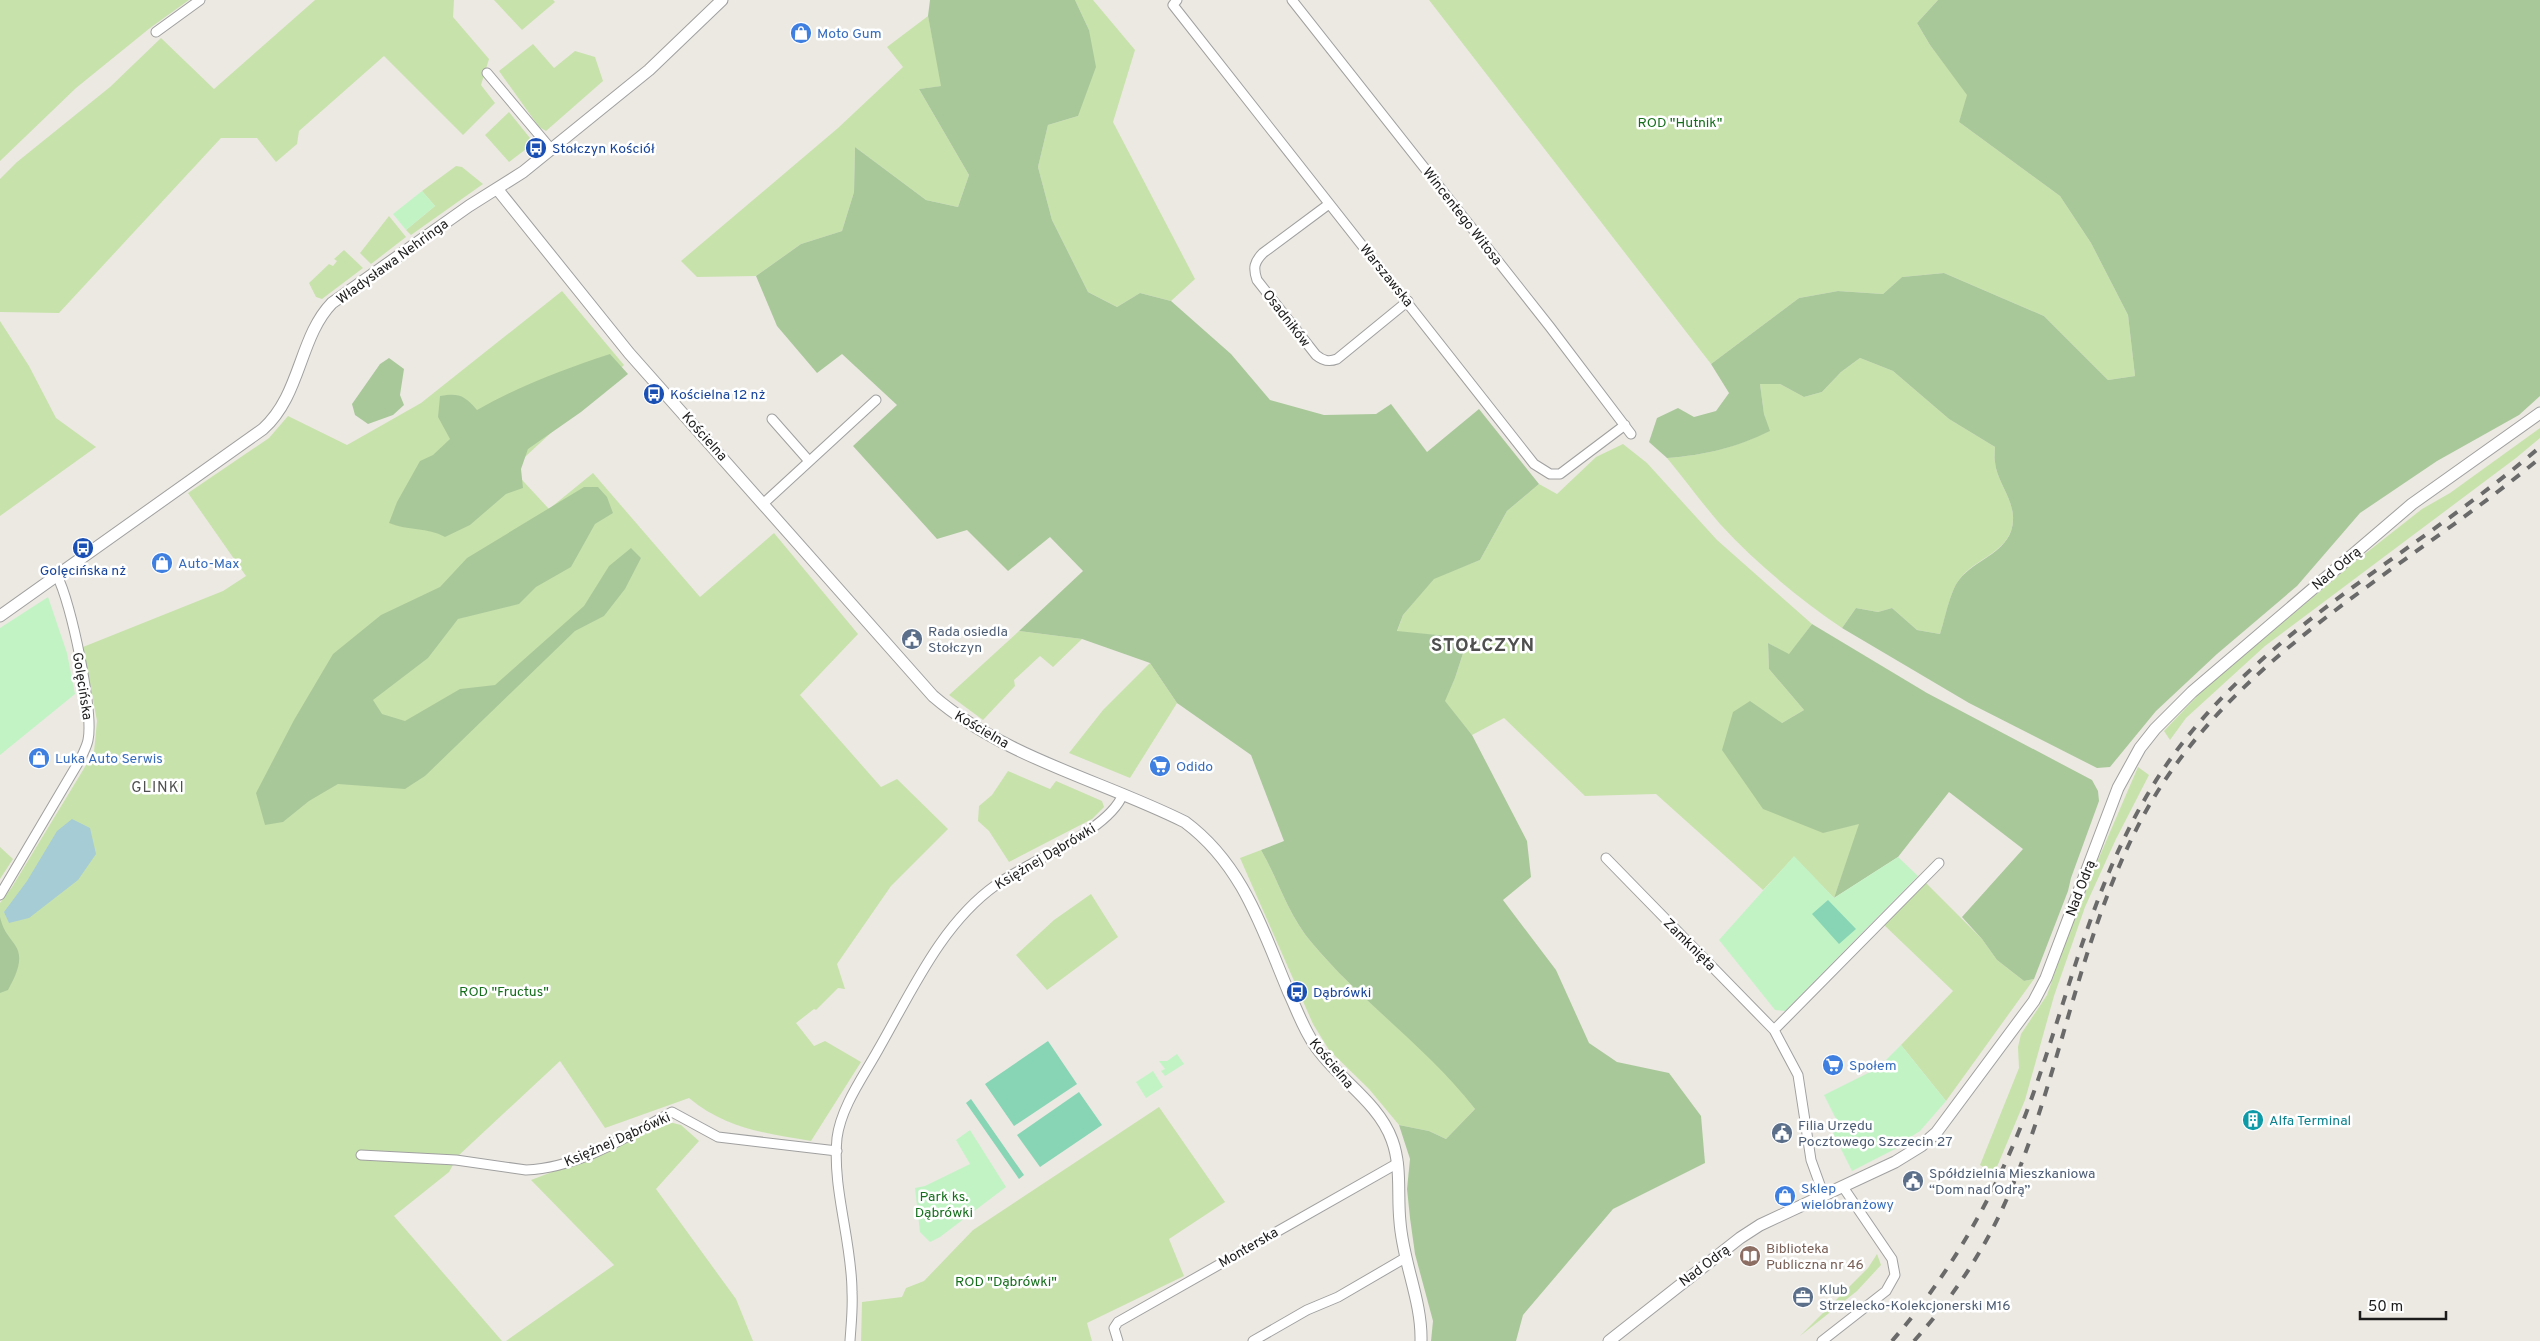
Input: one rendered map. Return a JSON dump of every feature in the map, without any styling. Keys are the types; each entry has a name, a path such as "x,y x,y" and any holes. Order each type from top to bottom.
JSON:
{"street":[{"path":"156,32 200,0"},
{"name":"Władysława Nehringa","path":"0,616 263,429 285,402 316,327 330,305 469,206 498,190 551,149 649,70 722,0"},
{"name":"Warszawska","path":"1178,0 1173,5 1329,204 1408,301 1534,464 1550,474 1560,474 1625,425"},
{"name":"Wincentego Witosa","path":"1292,0 1631,434"},
{"path":"487,73 551,149"},
{"name":"Kościelna","path":"498,190 629,353 764,503 913,676 956,716 1025,753 1185,822 1206,838 1225,860 1252,905 1306,1031 1321,1054 1382,1122 1391,1138 1398,1163 1400,1222 1405,1258 1420,1318 1421,1341"},
{"name":"Osadników","path":"1329,204 1263,253 1256,260 1254,271 1257,280 1316,355 1322,360 1331,361 1337,359 1408,301"},
{"path":"764,503 876,400"},
{"name":"Nad Odrą","path":"1609,1341 1740,1238 1760,1225 1908,1155 1936,1133 2034,1002 2046,978 2118,788 2127,769 2155,729 2192,692 2401,513 2540,413"},
{"path":"772,419 809,461"},
{"name":"Golęcińska","path":"0,895 81,758 88,740 89,719 85,686 66,598 57,576"},
{"name":"Księżnej Dąbrówki","path":"850,1341 852,1291 837,1151 840,1124 853,1094 924,970 956,924 979,898 1008,876 1095,826 1113,811 1123,794"},
{"name":"Zamknięta","path":"1606,858 1774,1030 1798,1075 1812,1160 1824,1196"},
{"path":"1774,1030 1939,863"},
{"name":"Księżnej Dąbrówki","path":"361,1156 456,1160 537,1170 568,1162 606,1147 672,1112 718,1137 837,1151"},
{"name":"Monterska","path":"1118,1341 1114,1328 1118,1322 1398,1163"},
{"path":"1822,1341 1886,1291 1895,1275 1894,1265 1889,1255 1843,1187"},
{"path":"1253,1341 1307,1310 1338,1297 1405,1258"}],"green space":[{"path":"0,0 189,0 150,28 76,88 0,161"},
{"path":"315,0 454,0 453,17 489,59 481,85 495,103 463,135 384,56 299,131 297,144 276,162 257,138 221,138 59,313 0,312 0,179 17,162 110,87 161,38 214,89"},
{"path":"494,0 553,0 555,2 522,30"},
{"path":"930,0 1075,0 1089,30 1096,67 1078,116 1048,125 1038,167 1052,220 1088,292 1117,307 1140,293 1171,301 1231,354 1270,400 1324,415 1376,414 1391,404 1427,452 1479,409 1539,484 1507,511 1480,560 1434,579 1403,615 1397,631 1468,638 1455,678 1445,701 1472,735 1527,841 1531,877 1503,900 1556,970 1589,1043 1617,1062 1669,1073 1701,1116 1705,1163 1613,1209 1523,1315 1516,1341 1431,1341 1433,1321 1415,1254 1410,1218 1407,1189 1410,1159 1399,1125 1429,1131 1446,1139 1475,1109 1416,1045 1331,965 1296,921 1261,850 1284,841 1251,755 1177,703 1150,663 1082,639 1019,631 1083,571 1050,537 1008,571 967,530 937,539 853,446 897,405 842,354 817,373 777,326 756,276 801,244 842,231 854,192 855,147 926,200 958,207 969,175 919,89 941,86 928,16"},
{"path":"1075,0 1093,0 1135,50 1113,122 1195,279 1171,301 1140,293 1117,307 1088,292 1052,220 1038,167 1048,125 1078,116 1089,30"},
{"name":"ROD \"Hutnik\"","path":"1429,0 1938,0 1917,23 1930,45 1968,95 1959,122 2060,196 2091,243 2128,315 2135,376 2108,380 2044,316 1944,273 1902,277 1883,294 1838,291 1799,298 1711,364"},
{"path":"1938,0 2540,0 2540,396 2519,415 2437,461 2360,513 2297,586 2217,654 2156,711 2110,767 2097,768 1969,703 1842,628 1856,608 1878,612 1892,608 1917,630 1940,634 1950,598 1959,580 1966,572 2001,546 2008,538 2012,528 2012,509 1996,468 1995,447 1949,419 1893,371 1860,358 1841,372 1822,392 1804,397 1780,384 1760,384 1764,414 1770,431 1745,442 1708,453 1667,458 1649,442 1657,418 1678,408 1694,417 1716,411 1729,393 1711,364 1799,298 1838,291 1883,294 1902,277 1944,273 2044,316 2108,380 2135,376 2128,315 2091,243 2060,196 1959,122 1967,95 1930,45 1917,23"},
{"path":"928,16 942,86 919,89 969,175 958,207 926,200 855,147 854,192 842,231 801,244 756,276 697,277 681,261 838,128 903,67 887,47"},
{"path":"533,44 554,68 575,51 595,57 603,81 546,131 539,127 499,71"},
{"path":"509,112 534,143 509,162 485,135"},
{"path":"456,166 462,167 483,184 411,235 406,230 435,206 422,191"},
{"path":"422,191 435,206 406,230 393,214"},
{"path":"389,216 406,237 371,264 360,253"},
{"path":"344,250 363,268 322,299 316,297 309,283 329,264 333,266 337,261 334,259"},
{"name":"ROD \"Fructus\"","path":"562,291 624,365 512,469 549,509 593,473 700,597 774,533 858,634 800,695 881,787 897,779 948,829 891,886 837,964 845,989 838,988 816,1010 814,1009 796,1023 814,1046 825,1041 861,1062 811,1141 762,1132 732,1123 717,1117 689,1098 605,1128 560,1061 458,1156 449,1172 394,1216 502,1341 0,1341 0,903 12,887 94,752 97,721 83,647 223,591 246,576 188,493 269,438 288,416 347,445 421,403"},
{"path":"0,321 29,366 56,418 96,447 0,516"},
{"path":"610,354 628,374 581,412 528,449 521,469 523,488 506,494 470,525 445,537 389,523 397,502 420,461 433,455 450,439 438,417 440,396 461,396 477,410 509,393 542,379"},
{"path":"389,358 404,369 400,395 404,405 393,415 368,424 355,415 352,404 380,364"},
{"path":"1860,358 1893,371 1949,419 1995,447 1996,468 2012,509 2012,528 2008,538 2001,546 1974,565 1959,580 1950,598 1940,634 1917,630 1892,608 1878,612 1856,608 1842,628 1793,592 1748,553 1720,524 1667,458 1720,450 1769,431 1764,414 1760,384 1780,384 1804,397 1822,392 1841,372"},
{"path":"2540,428 2540,438 2516,458 2265,646 2186,718 2170,740 2164,731 2202,691 2352,564 2422,509 2450,493"},
{"path":"1623,444 1647,463 1717,540 1812,624 1789,655 1768,643 1769,669 1804,710 1782,723 1860,824 1834,898 1794,857 1763,890 1656,794 1585,796 1504,718 1472,735 1444,701 1455,678 1468,638 1397,632 1403,615 1434,578 1480,560 1507,511 1539,484 1557,494 1596,457"},
{"path":"584,487 598,487 607,497 613,513 595,524 571,567 536,587 519,604 458,619 428,658 373,700 382,714 405,721 460,689 495,685 584,606 609,566 631,548 641,558 625,589 604,616 575,631 425,776 405,789 338,784 309,801 283,822 265,825 256,793 294,720 333,654 381,615 440,587 467,558"},
{"path":"48,597 67,653 75,694 0,755 0,628"},
{"path":"1812,624 1927,693 2092,780 2098,791 2099,801 2068,891 2034,979 2024,981 1997,960 1982,939 1962,917 2023,849 1949,792 1898,857 1834,898 1859,824 1823,833 1763,809 1722,750 1733,712 1750,701 1782,723 1804,710 1769,669 1768,643 1789,654"},
{"path":"1019,631 1082,639 1053,667 1040,656 1014,680 1015,686 983,720 949,695"},
{"path":"1150,663 1177,703 1130,778 1069,753 1103,710"},
{"path":"2138,767 2149,775 2116,839 2085,907 2054,996 2025,1100 1994,1174 1980,1165 2019,1068 2018,1047 2021,1034 2047,995 2079,904"},
{"path":"1008,771 1050,789 1056,781 1102,801 1104,807 1092,819 1009,862 989,831 978,821 979,806 992,795"},
{"path":"0,847 13,859 0,879"},
{"path":"1261,850 1296,921 1312,943 1344,978 1447,1074 1475,1109 1446,1139 1429,1131 1399,1125 1369,1089 1329,1050 1313,1024 1240,858"},
{"path":"1794,856 1834,898 1898,857 1918,876 1785,1011 1775,1010 1719,940"},
{"path":"1926,883 1982,939 1997,960 2024,981 2034,979 1946,1101 1901,1045 1953,991 1883,924"},
{"path":"1091,894 1118,937 1047,990 1016,955 1054,920"},
{"path":"1828,900 1856,929 1839,944 1812,914"},
{"path":"0,917 4,929 18,950 19,962 16,974 8,990 0,993"},
{"path":"1048,1041 1077,1084 1014,1126 985,1084"},
{"path":"1901,1045 1946,1101 1920,1131 1898,1145 1897,1148 1852,1171 1831,1129 1839,1125 1824,1095 1878,1068"},
{"path":"1177,1054 1184,1064 1165,1076 1161,1071 1165,1069 1159,1061 1167,1061"},
{"path":"1153,1071 1163,1087 1146,1098 1136,1082"},
{"path":"1079,1092 1102,1125 1040,1167 1017,1135"},
{"path":"971,1099 1024,1175 1019,1179 966,1103"},
{"name":"ROD \"Dąbrówki\"","path":"1159,1107 1225,1202 1169,1239 1184,1276 1087,1323 1092,1341 861,1341 862,1302 902,1297 906,1288 924,1281 973,1230"},
{"path":"669,1122 681,1125 699,1141 656,1189 736,1299 753,1341 506,1341 614,1265 531,1180 620,1146"},
{"name":"Park ks. Dąbrówki","path":"970,1130 1006,1187 940,1237 930,1242 920,1232 915,1188 925,1186 970,1164 956,1140"},
{"path":"1877,1254 1881,1265 1857,1291 1800,1336 1868,1268"}],"water":[{"path":"72,819 90,828 96,854 78,880 29,918 9,923 4,912 27,881 57,831"}],"railway":[{"path":"1892,1341 1935,1286 1989,1196 2031,1100 2082,943 2112,866 2129,828 2149,792 2186,738 2229,690 2278,646 2329,605 2490,488 2540,447"},
{"path":"1914,1341 1939,1312 1961,1281 1999,1216 2038,1116 2102,909 2122,859 2146,811 2183,755 2226,705 2274,660 2326,618 2488,499 2540,458"}],"place":[{"name":"Moto Gum","path":"801,33"},
{"name":"Stołczyn Kościół","path":"536,148"},
{"name":"Kościelna 12 nż","path":"654,394"},
{"name":"Golęcińska nż","path":"83,548"},
{"name":"Auto-Max","path":"162,563"},
{"name":"Rada osiedla Stołczyn","path":"912,639"},
{"name":"Luka Auto Serwis","path":"39,758"},
{"name":"Odido","path":"1160,766"},
{"name":"Dąbrówki","path":"1297,992"},
{"name":"Społem","path":"1833,1065"},
{"name":"Alfa Terminal","path":"2253,1120"},
{"name":"Filia Urzędu Pocztowego Szczecin 27","path":"1782,1133"},
{"name":"Spółdzielnia Mieszkaniowa “Dom nad Odrą”","path":"1913,1181"},
{"name":"Sklep wielobranżowy","path":"1785,1196"},
{"name":"Biblioteka Publiczna nr 46","path":"1750,1256"},
{"name":"Klub Strzelecko-Kolekcjonerski M16","path":"1803,1297"}],"district":[{"name":"STOŁCZYN","path":"1483,644"},
{"name":"GLINKI","path":"158,787"}]}
